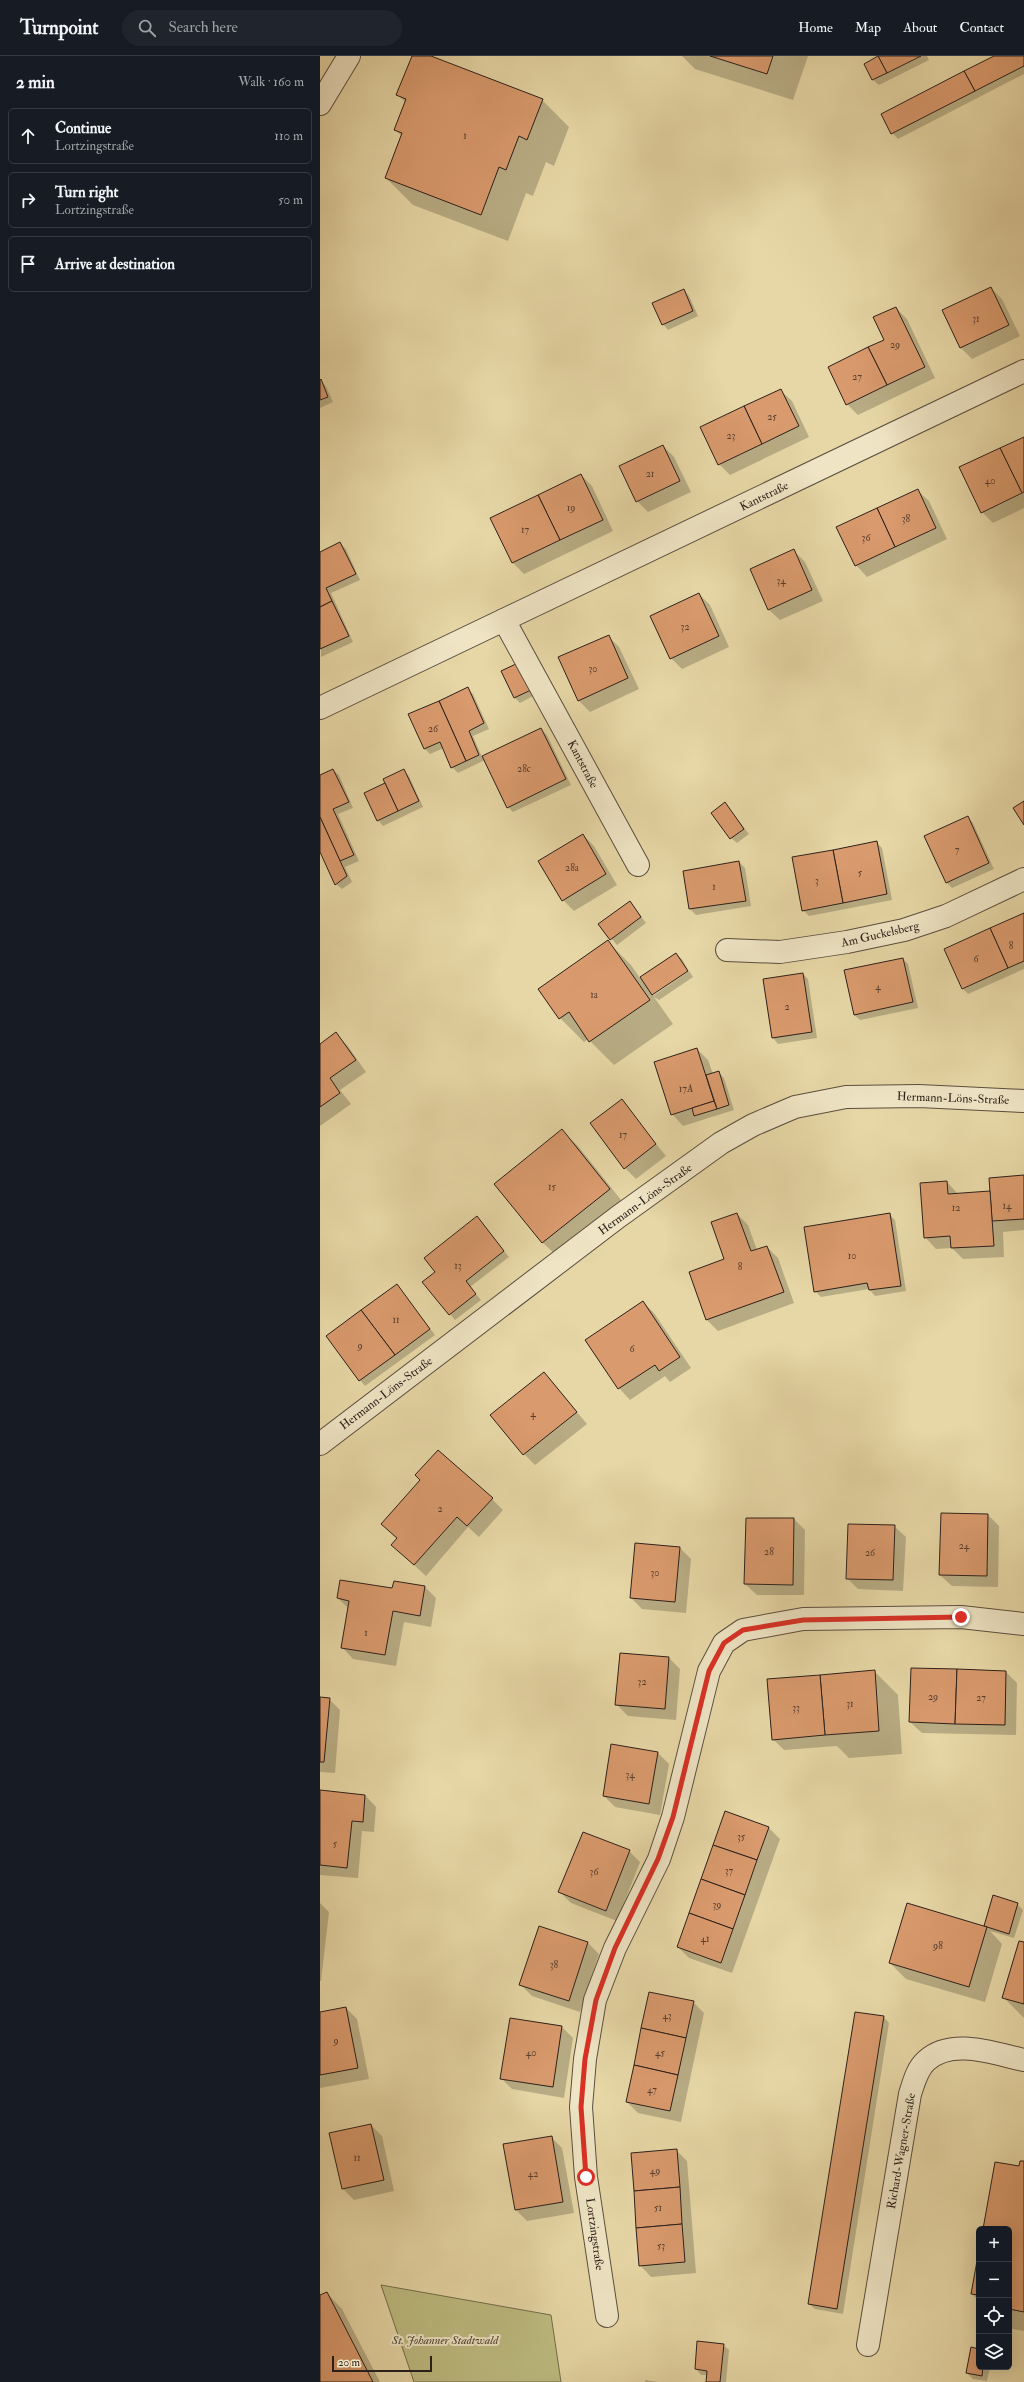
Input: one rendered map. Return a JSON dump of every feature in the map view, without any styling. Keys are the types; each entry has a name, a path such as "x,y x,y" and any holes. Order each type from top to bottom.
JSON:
{"street":[{"path":"320,104 349,56"},
{"name":"Kantstraße","path":"320,708 1024,371"},
{"name":"Kantstraße","path":"504,620 638,865"},
{"name":"Am Guckelsberg","path":"727,950 780,952 847,942 904,930 946,916 1024,879"},
{"name":"Hermann-Löns-Straße","path":"320,1444 618,1217 721,1143 754,1125 795,1107 846,1097 919,1096 1024,1101"},
{"name":"Lortzingstraße","path":"607,2316 586,2177 581,2107 585,2059 596,2000 615,1948 658,1859 673,1817 709,1671 724,1643 743,1630 803,1620 961,1617 1024,1624"},
{"name":"Richard-Wagner-Straße","path":"868,2344 910,2094 916,2074 926,2060 946,2050 972,2049 1024,2060"}],"green space":[{"name":"St. Johanner Stadtwald","path":"381,2285 551,2315 561,2382 414,2382"}],"building":[{"path":"412,56 431,56 543,99 527,140 519,136 506,170 499,167 481,215 385,178 402,133 394,130 406,99 396,95"},
{"path":"710,56 773,56 767,74"},
{"path":"878,56 921,56 887,73"},
{"path":"878,56 887,73 872,80 864,64"},
{"path":"994,56 1024,56 1024,66 975,91 964,71"},
{"path":"964,71 975,91 891,134 881,114"},
{"path":"991,287 1009,325 960,348 942,310"},
{"path":"684,289 693,311 662,325 652,303"},
{"path":"896,307 925,367 887,385 868,347 884,340 873,317"},
{"path":"868,347 887,385 846,405 828,367"},
{"path":"321,379 328,397 320,400 320,380"},
{"path":"781,389 799,426 762,444 744,406"},
{"path":"744,406 762,444 718,465 700,427"},
{"path":"1024,437 1024,492 1022,493 1000,448"},
{"path":"663,445 680,481 636,502 619,466"},
{"path":"1000,448 1022,493 981,513 959,467"},
{"path":"581,474 603,520 560,540 538,495"},
{"path":"918,489 936,528 895,547 877,508"},
{"path":"538,495 560,540 512,563 490,518"},
{"path":"877,508 895,547 855,566 836,527"},
{"path":"340,542 356,574 326,588 332,601 320,607 320,552"},
{"path":"794,549 812,590 768,610 750,569"},
{"path":"699,593 719,636 670,659 650,616"},
{"path":"332,601 349,636 320,649 320,607"},
{"path":"609,635 628,678 578,701 558,657"},
{"path":"518,663 531,690 514,698 501,671"},
{"path":"468,687 484,723 469,731 479,755 466,761 439,701"},
{"path":"439,701 466,761 451,768 440,742 424,749 408,714"},
{"path":"541,728 566,779 507,808 482,756"},
{"path":"333,769 349,802 333,809 354,855 340,861 320,817 320,775"},
{"path":"404,769 419,801 398,811 383,779"},
{"path":"385,783 398,811 377,821 364,793"},
{"path":"1024,801 1024,825 1013,808"},
{"path":"725,802 744,829 730,839 711,813"},
{"path":"968,816 989,863 946,883 924,836"},
{"path":"320,817 347,876 335,885 320,852"},
{"path":"583,834 606,874 562,901 538,861"},
{"path":"877,841 887,894 843,903 833,850"},
{"path":"833,850 843,903 802,911 792,857"},
{"path":"739,861 746,901 689,909 683,871"},
{"path":"630,901 641,917 610,940 598,924"},
{"path":"1024,913 1024,961 1008,968 990,928"},
{"path":"990,928 1008,968 962,989 944,949"},
{"path":"608,940 650,1000 589,1042 569,1012 559,1019 538,989"},
{"path":"676,953 688,971 652,995 640,977"},
{"path":"903,958 913,1002 854,1015 844,970"},
{"path":"803,973 812,1032 772,1038 763,979"},
{"path":"336,1032 356,1060 330,1078 340,1093 320,1107 320,1044"},
{"path":"697,1048 714,1101 671,1115 654,1062"},
{"path":"719,1071 729,1105 717,1109 706,1075"},
{"path":"622,1099 656,1144 624,1169 590,1123"},
{"path":"714,1101 717,1109 694,1116 692,1108"},
{"path":"562,1129 610,1189 542,1243 494,1184"},
{"path":"1024,1175 1024,1219 992,1221 989,1178"},
{"path":"947,1181 948,1194 990,1191 994,1246 951,1248 950,1236 924,1238 920,1183"},
{"path":"737,1213 751,1251 767,1246 784,1292 706,1320 689,1272 724,1259 711,1222"},
{"path":"890,1213 901,1286 869,1290 867,1283 814,1292 804,1227"},
{"path":"477,1216 504,1251 466,1281 476,1294 449,1315 422,1282 435,1272 424,1258"},
{"path":"397,1284 430,1329 395,1355 361,1310"},
{"path":"643,1301 680,1357 659,1371 655,1365 618,1389 585,1340"},
{"path":"361,1310 395,1355 359,1381 326,1336"},
{"path":"544,1372 577,1412 523,1455 490,1415"},
{"path":"438,1450 493,1498 467,1526 457,1517 414,1565 391,1545 397,1538 381,1524 420,1480 415,1475"},
{"path":"941,1513 988,1514 987,1576 939,1575"},
{"path":"746,1518 794,1518 793,1585 744,1584"},
{"path":"848,1524 895,1525 893,1580 846,1579"},
{"path":"635,1543 680,1547 675,1602 630,1598"},
{"path":"340,1580 392,1588 394,1581 425,1586 420,1616 393,1611 385,1655 341,1648 349,1601 337,1598"},
{"path":"620,1653 669,1657 665,1709 615,1705"},
{"path":"911,1668 957,1669 955,1724 909,1722"},
{"path":"957,1669 1006,1671 1005,1725 955,1724"},
{"path":"875,1670 879,1731 825,1735 820,1675"},
{"path":"820,1675 825,1735 772,1740 767,1679"},
{"path":"320,1697 330,1698 324,1762 320,1762"},
{"path":"611,1744 658,1752 649,1804 603,1796"},
{"path":"320,1790 365,1795 363,1822 352,1821 347,1868 320,1865"},
{"path":"725,1811 769,1827 757,1860 713,1845"},
{"path":"583,1832 630,1850 606,1911 558,1892"},
{"path":"713,1845 757,1860 745,1895 701,1879"},
{"path":"701,1879 745,1895 733,1929 689,1913"},
{"path":"993,1895 1018,1903 1009,1934 984,1926"},
{"path":"907,1903 987,1927 969,1987 889,1963"},
{"path":"689,1913 733,1929 721,1963 677,1947"},
{"path":"539,1926 588,1942 569,2001 519,1985"},
{"path":"1019,1941 1024,1942 1024,2004 1002,1998"},
{"path":"649,1992 694,2001 686,2038 641,2028"},
{"path":"346,2007 358,2068 320,2075 320,2012"},
{"path":"855,2012 884,2016 837,2309 808,2304"},
{"path":"510,2018 562,2026 553,2087 500,2079"},
{"path":"641,2028 686,2038 678,2075 634,2065"},
{"path":"634,2065 678,2075 670,2111 626,2102"},
{"path":"371,2124 384,2180 342,2189 329,2133"},
{"path":"552,2136 563,2202 515,2210 503,2144"},
{"path":"677,2149 680,2187 634,2191 631,2153"},
{"path":"1020,2161 1024,2161 1024,2312 1012,2310 1012,2226 984,2226 995,2162 1019,2166"},
{"path":"680,2187 682,2224 636,2228 634,2191"},
{"path":"682,2224 685,2262 639,2266 636,2228"},
{"path":"976,2266 976,2295 971,2294"},
{"path":"327,2292 373,2382 320,2382 320,2295"},
{"path":"697,2341 724,2344 720,2382 706,2382 707,2371 695,2369"},
{"path":"971,2347 976,2348 976,2370 983,2370 982,2376 966,2373"}],"route":[{"path":"586,2177 581,2107 585,2059 596,2000 615,1948 658,1859 673,1817 694,1725 709,1671 724,1643 743,1630 803,1620 961,1617"}]}
